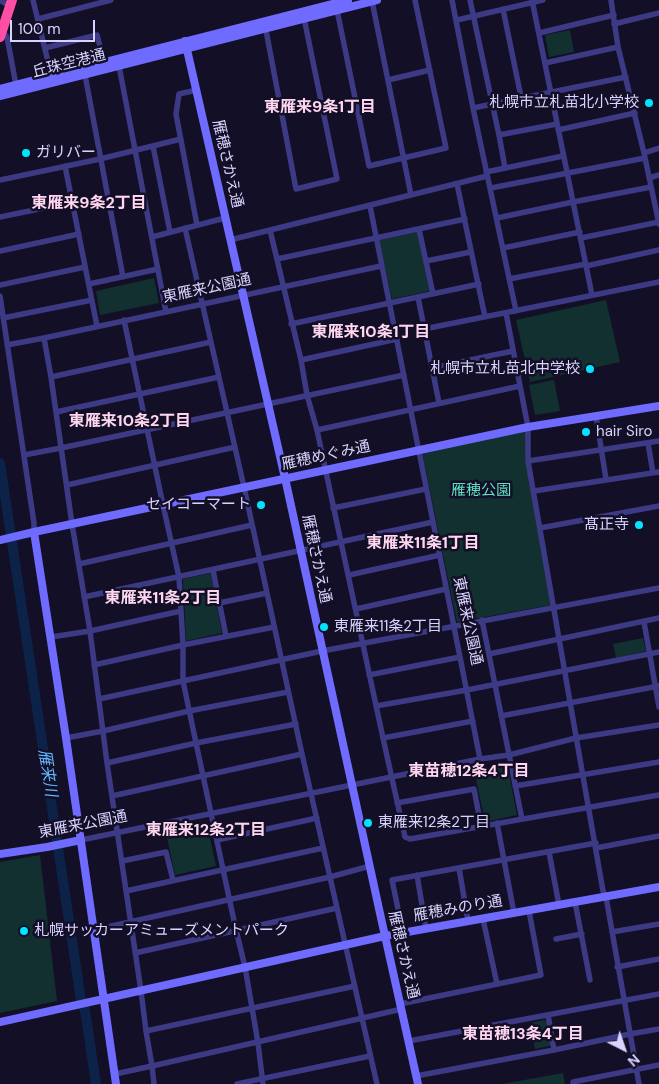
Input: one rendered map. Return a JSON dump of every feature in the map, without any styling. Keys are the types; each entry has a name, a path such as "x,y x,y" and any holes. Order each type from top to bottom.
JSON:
{"highway":[{"path":"1,30 5,2"}],"street":[{"path":"33,0 53,79"},
{"path":"38,19 111,0"},
{"name":"丘珠空港通","path":"0,96 53,79 265,25 348,0"},
{"path":"337,10 369,166 446,148 415,0"},
{"path":"452,0 516,311"},
{"path":"470,0 505,168"},
{"path":"457,20 532,1 543,0"},
{"path":"504,248 659,223 645,155 618,47 611,0"},
{"path":"374,1 411,195"},
{"name":"丘珠空港通","path":"265,25 304,18 374,1"},
{"path":"532,1 592,295"},
{"path":"502,9 522,97"},
{"path":"614,24 659,13"},
{"path":"539,33 614,15"},
{"path":"265,25 296,189 337,179 304,18"},
{"path":"1,30 6,37 16,85"},
{"path":"45,48 97,35 105,66"},
{"name":"丘珠空港通","path":"0,89 85,75 105,66 119,66 186,44"},
{"name":"雁穂さかえ通","path":"186,44 285,478 417,1080"},
{"path":"545,63 618,47"},
{"path":"119,66 166,312"},
{"path":"388,80 430,70"},
{"path":"85,75 123,277"},
{"path":"473,108 626,77"},
{"path":"197,90 179,94 176,114 197,225"},
{"path":"282,112 320,101"},
{"path":"499,136 634,113"},
{"path":"0,180 100,159 180,139"},
{"path":"153,146 170,232"},
{"path":"490,188 645,155 659,148"},
{"path":"230,240 457,184 505,168 563,156"},
{"path":"65,166 97,326"},
{"path":"649,178 659,175"},
{"path":"457,184 485,317"},
{"path":"497,218 651,187"},
{"path":"0,217 73,202"},
{"path":"370,206 381,266"},
{"path":"152,237 225,218"},
{"path":"277,260 465,219"},
{"path":"185,228 376,1084"},
{"path":"419,229 432,294"},
{"path":"270,230 317,430 391,777 404,834 407,839 659,795"},
{"path":"0,251 79,234"},
{"path":"509,279 659,250"},
{"path":"426,261 471,252"},
{"name":"東雁来公園通","path":"0,854 47,847 480,759 381,266 7,345"},
{"path":"0,285 85,267"},
{"path":"88,284 158,269"},
{"path":"424,329 659,282"},
{"path":"291,324 479,284"},
{"path":"0,296 116,1084"},
{"path":"418,297 439,403"},
{"path":"3,318 92,300"},
{"path":"506,313 528,428 528,461 603,891 606,897 639,1084"},
{"path":"124,320 179,577 184,680 189,711 245,967 258,1042 262,1081"},
{"path":"44,338 90,630 107,763 154,1084"},
{"path":"300,360 397,339"},
{"path":"51,377 211,342"},
{"path":"432,368 513,351"},
{"path":"24,454 62,448 404,375"},
{"path":"56,412 219,377"},
{"path":"317,430 520,386"},
{"name":"雁穂めぐみ通","path":"0,540 162,504 528,428 659,406"},
{"path":"596,416 606,480"},
{"path":"528,461 659,441"},
{"path":"534,491 656,472 648,443"},
{"path":"67,485 235,448"},
{"path":"333,508 426,488"},
{"path":"540,528 659,506"},
{"path":"84,597 433,522"},
{"path":"79,564 252,526"},
{"path":"348,575 440,555"},
{"path":"213,570 226,636"},
{"path":"99,699 322,651 659,588"},
{"path":"356,609 446,590"},
{"path":"220,603 267,593"},
{"path":"50,638 181,611"},
{"path":"489,654 659,618"},
{"path":"482,620 522,819"},
{"path":"644,622 657,687 659,707"},
{"path":"94,665 274,627"},
{"path":"376,706 659,652"},
{"path":"369,675 460,657"},
{"path":"501,716 657,687"},
{"path":"66,738 288,692"},
{"path":"383,738 473,722"},
{"path":"107,763 196,743 296,724"},
{"path":"480,759 509,755 576,738 659,725"},
{"path":"112,796 302,754"},
{"path":"515,786 659,762"},
{"path":"397,803 474,789 481,826"},
{"path":"217,840 317,818"},
{"path":"497,823 514,913"},
{"path":"403,933 392,880 549,852 659,836"},
{"path":"126,891 323,848"},
{"path":"122,861 166,852 173,880"},
{"path":"549,852 559,906"},
{"path":"94,930 330,877 370,866"},
{"path":"458,868 468,921"},
{"path":"417,875 426,929"},
{"name":"雁穂みのり通","path":"0,1022 385,936 659,887"},
{"path":"576,902 590,980"},
{"path":"135,953 337,908"},
{"path":"115,1074 541,975 529,911"},
{"path":"483,919 497,984"},
{"path":"612,932 659,924"},
{"path":"556,939 582,934"},
{"path":"618,967 659,960"},
{"path":"146,1031 354,986"},
{"path":"409,1041 659,994"},
{"path":"548,1015 554,1050"},
{"path":"417,1080 659,1029"},
{"path":"237,1084 262,1081 370,1056"},
{"path":"573,1084 573,1082 659,1065"},
{"path":"601,1076 602,1084"}],"green space":[{"path":"570,30 574,52 549,57 545,35"},
{"path":"418,232 430,291 392,299 379,240"},
{"path":"154,278 159,303 100,315 96,291"},
{"path":"606,300 620,362 530,382 516,320"},
{"path":"554,380 560,411 535,415 529,385"},
{"name":"雁穂公園","path":"528,429 526,461 551,605 457,622 422,452"},
{"path":"211,573 222,633 186,641 183,579"},
{"path":"643,638 646,651 616,658 613,644"},
{"path":"507,763 517,815 485,822 474,770"},
{"path":"207,824 216,866 175,875 166,833"},
{"name":"札幌サッカーアミューズメントパーク","path":"40,855 57,1001 0,1013 0,862"},
{"path":"544,1020 547,1022 551,1044 535,1049 530,1023"},
{"path":"563,1073 565,1084 502,1084"}],"waterway":[{"name":"雁来川","path":"0,463 81,1000 85,1010 96,1084"}],"place":[{"name":"札幌市立札苗北小学校","path":"649,103"},
{"name":"ガリバー","path":"26,153"},
{"name":"札幌市立札苗北中学校","path":"590,369"},
{"name":"hair Siro","path":"586,432"},
{"name":"セイコーマート","path":"261,505"},
{"name":"髙正寺","path":"639,525"},
{"name":"東雁来11条2丁目","path":"324,627"},
{"name":"東雁来12条2丁目","path":"368,823"},
{"name":"札幌サッカーアミューズメントパーク","path":"24,931"}],"district":[{"name":"東雁来9条1丁目","path":"320,108"},
{"name":"東雁来9条2丁目","path":"89,204"},
{"name":"東雁来10条1丁目","path":"371,333"},
{"name":"東雁来10条2丁目","path":"130,422"},
{"name":"東雁来11条1丁目","path":"423,544"},
{"name":"東雁来11条2丁目","path":"163,599"},
{"name":"東苗穂12条4丁目","path":"469,772"},
{"name":"東雁来12条2丁目","path":"206,831"},
{"name":"東苗穂13条4丁目","path":"523,1035"}]}
